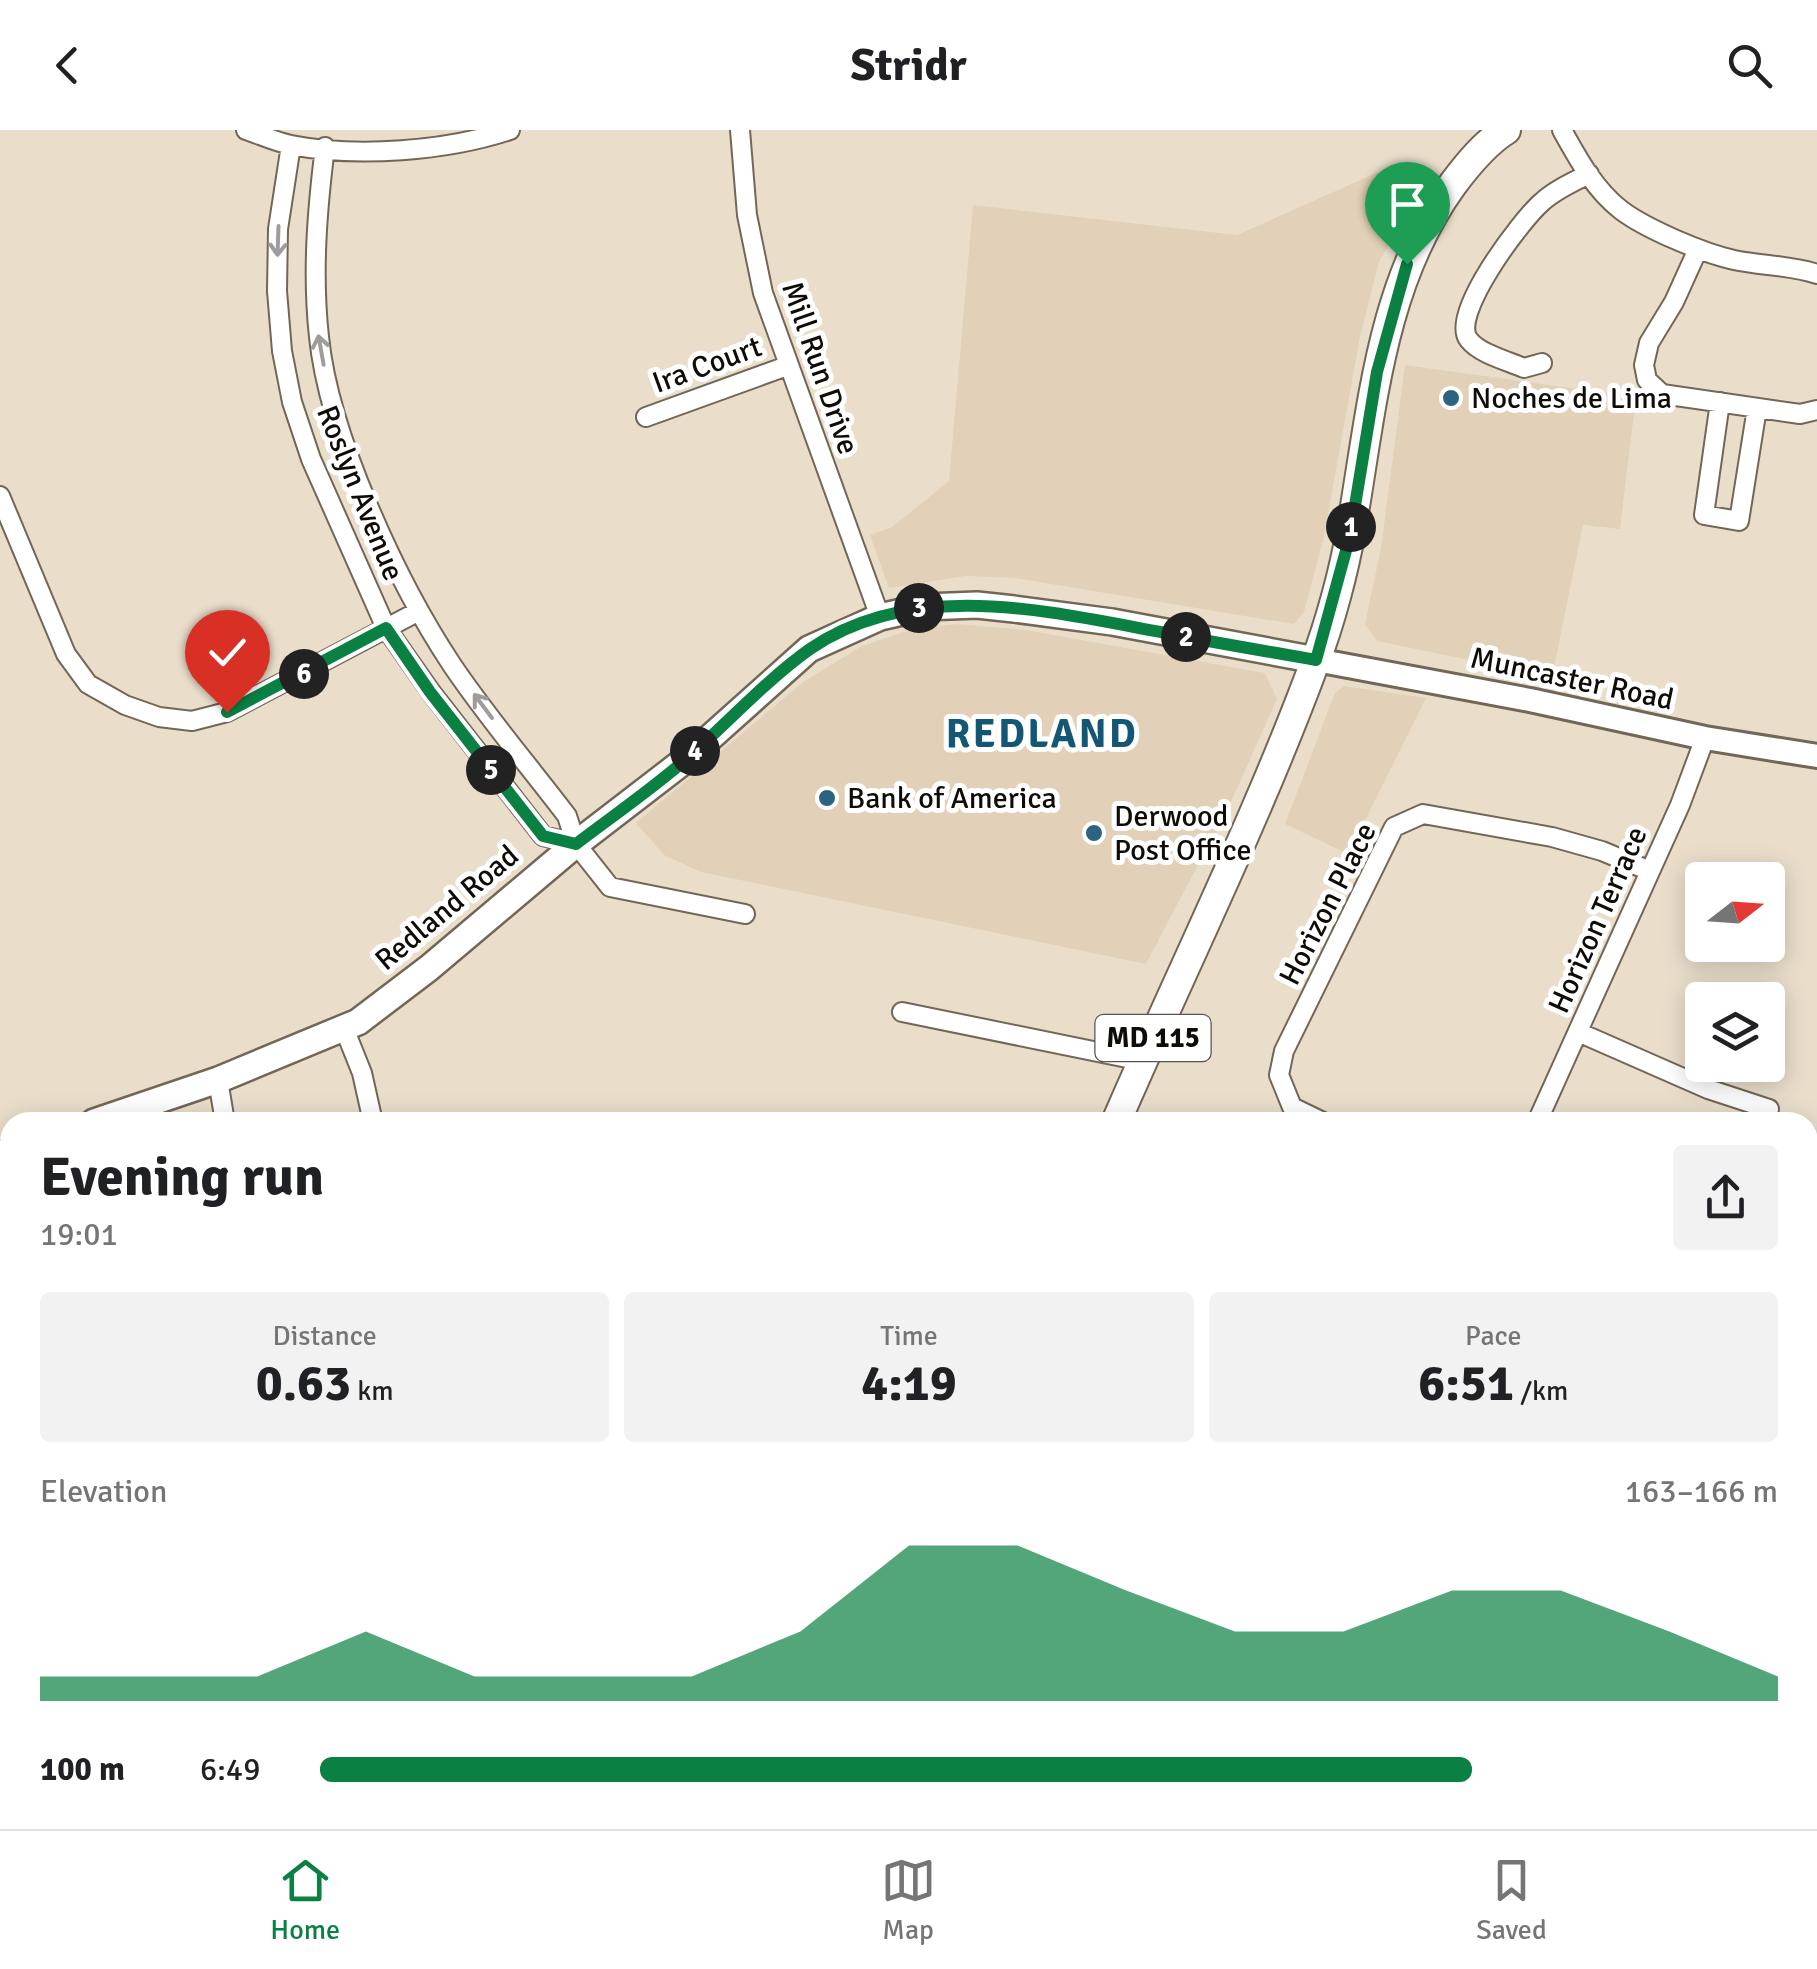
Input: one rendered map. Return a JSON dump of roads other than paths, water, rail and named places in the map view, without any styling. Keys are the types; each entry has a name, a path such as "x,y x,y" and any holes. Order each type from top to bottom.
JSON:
{"main road":[{"name":"MD 115","path":"1120,1112 1255,813 1316,660 1350,536 1377,372 1407,264 1430,216 1448,190 1467,166 1506,130"},
{"name":"Redland Road","path":"124,1112 218,1080 358,1022 685,760 810,650 880,617 924,607 1014,609 1112,622 1316,660"}],"street":[{"path":"246,130 291,145 370,151 454,144 510,130"},
{"name":"Mill Run Drive","path":"740,130 762,293 880,617"},
{"path":"1562,130 1588,174 1622,211 1698,249 1817,274"},
{"name":"Roslyn Avenue","path":"291,145 278,229 277,291 282,351 292,402 312,459 386,628 430,692 543,836 576,844"},
{"name":"Roslyn Avenue","path":"326,148 314,272 319,341 334,410 358,479 418,611 454,668 568,816 576,844 610,887 745,914"},
{"path":"1542,363 1524,368 1481,349 1470,343 1464,328 1491,267 1516,227 1546,198 1588,174"},
{"path":"1698,249 1674,302 1649,343 1644,366 1648,380 1662,394 1800,414 1817,410"},
{"name":"Ira Court","path":"646,417 787,366"},
{"path":"1720,402 1704,515 1739,521 1757,408"},
{"path":"0,496 66,654 88,684 158,718 192,721 227,712 418,611"},
{"name":"Muncaster Road","path":"1316,660 1705,738 1817,756"},
{"name":"Horizon Terrace","path":"1542,1112 1680,806 1705,738"},
{"name":"Horizon Place","path":"1302,1112 1292,1107 1279,1075 1284,1051 1394,827 1422,814 1552,838 1650,870"},
{"path":"902,1012 1142,1061"},
{"path":"344,1028 362,1073 371,1112"},
{"path":"1578,1032 1708,1089 1769,1109"},
{"path":"218,1080 223,1112"}],"place":[{"name":"Noches de Lima","path":"1451,398"},
{"name":"Bank of America","path":"827,798"},
{"name":"Derwood Post Office","path":"1094,833"}],"district":[{"name":"REDLAND","path":"1042,734"}]}
